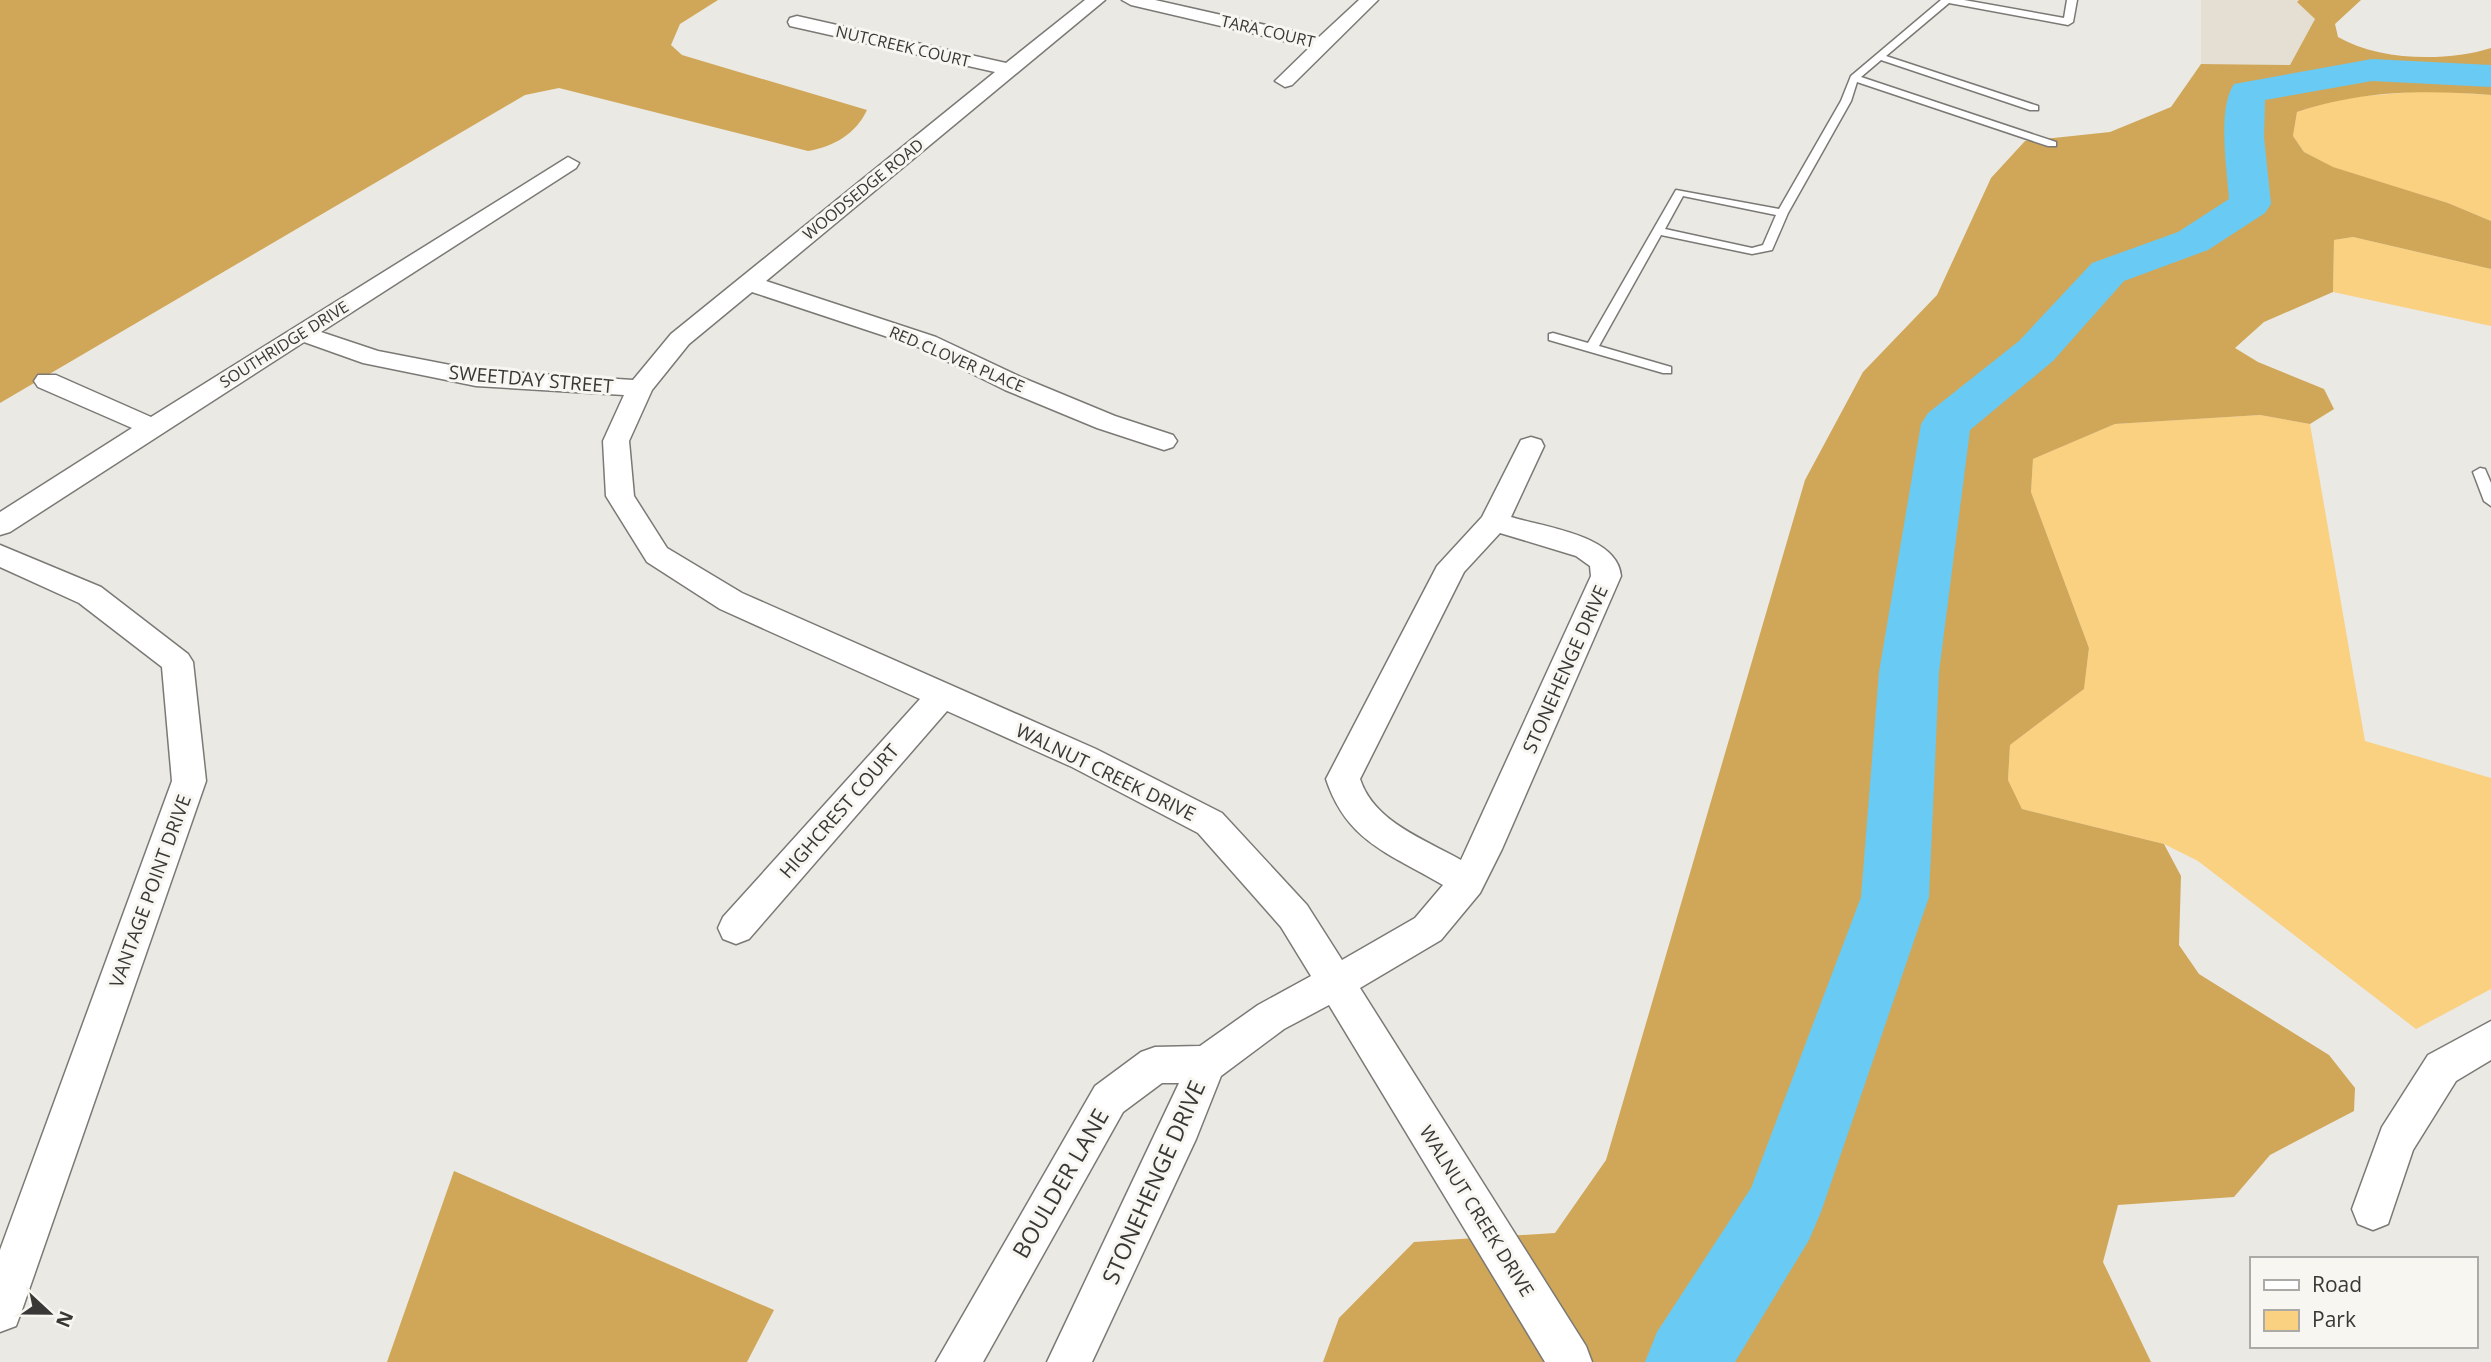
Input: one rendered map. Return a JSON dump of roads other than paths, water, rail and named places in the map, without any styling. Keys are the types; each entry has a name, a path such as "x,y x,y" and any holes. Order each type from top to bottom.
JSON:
{"street":[{"name":"WOODSEDGE ROAD","path":"640,388 680,339 1096,0"},
{"name":"TARA COURT","path":"1131,0 1323,44"},
{"path":"1285,81 1369,0"},
{"name":"NUTCREEK COURT","path":"797,22 1010,70"},
{"name":"SOUTHRIDGE DRIVE","path":"0,525 568,163"},
{"name":"RED CLOVER PLACE","path":"748,283 927,342 1014,384 1106,422 1164,441"},
{"name":"SWEETDAY STREET","path":"301,333 372,358 476,378 640,388"},
{"path":"47,382 152,427"},
{"name":"WALNUT CREEK DRIVE","path":"640,388 616,441 620,496 657,555 731,601 1084,758 1210,824 1294,916 1570,1362"},
{"path":"1467,882 1369,824 1351,803 1343,779 1452,566 1494,522 1531,446"},
{"name":"STONEHENGE DRIVE","path":"1069,1362 1182,1125 1206,1064 1271,1017 1336,984 1428,929 1467,882 1485,849 1606,576 1606,565 1586,549 1494,522"},
{"name":"VANTAGE POINT DRIVE","path":"0,555 90,595 177,662 189,781 0,1310"},
{"name":"HIGHCREST COURT","path":"736,928 942,695"},
{"path":"2374,1209 2396,1141 2442,1068 2491,1039"},
{"name":"BOULDER LANE","path":"958,1362 1109,1099 1155,1065 1206,1064"}],"lane":[{"path":"1658,231 1752,251 1768,248 1782,213 1846,102 1854,78 1948,0 2068,22 2072,0"},
{"path":"2010,12 2013,0"},
{"path":"1880,57 2034,108"},
{"path":"1854,78 2052,144"},
{"path":"1592,348 1680,192 1782,213"},
{"path":"1553,337 1667,370"},
{"path":"2480,471 2491,501"}],"waterway":[{"path":"1687,1362 1781,1212 1895,897 1909,672 1946,424 2036,351 2108,272 2193,241 2250,204 2244,137 2247,92 2372,70 2491,76"}]}
